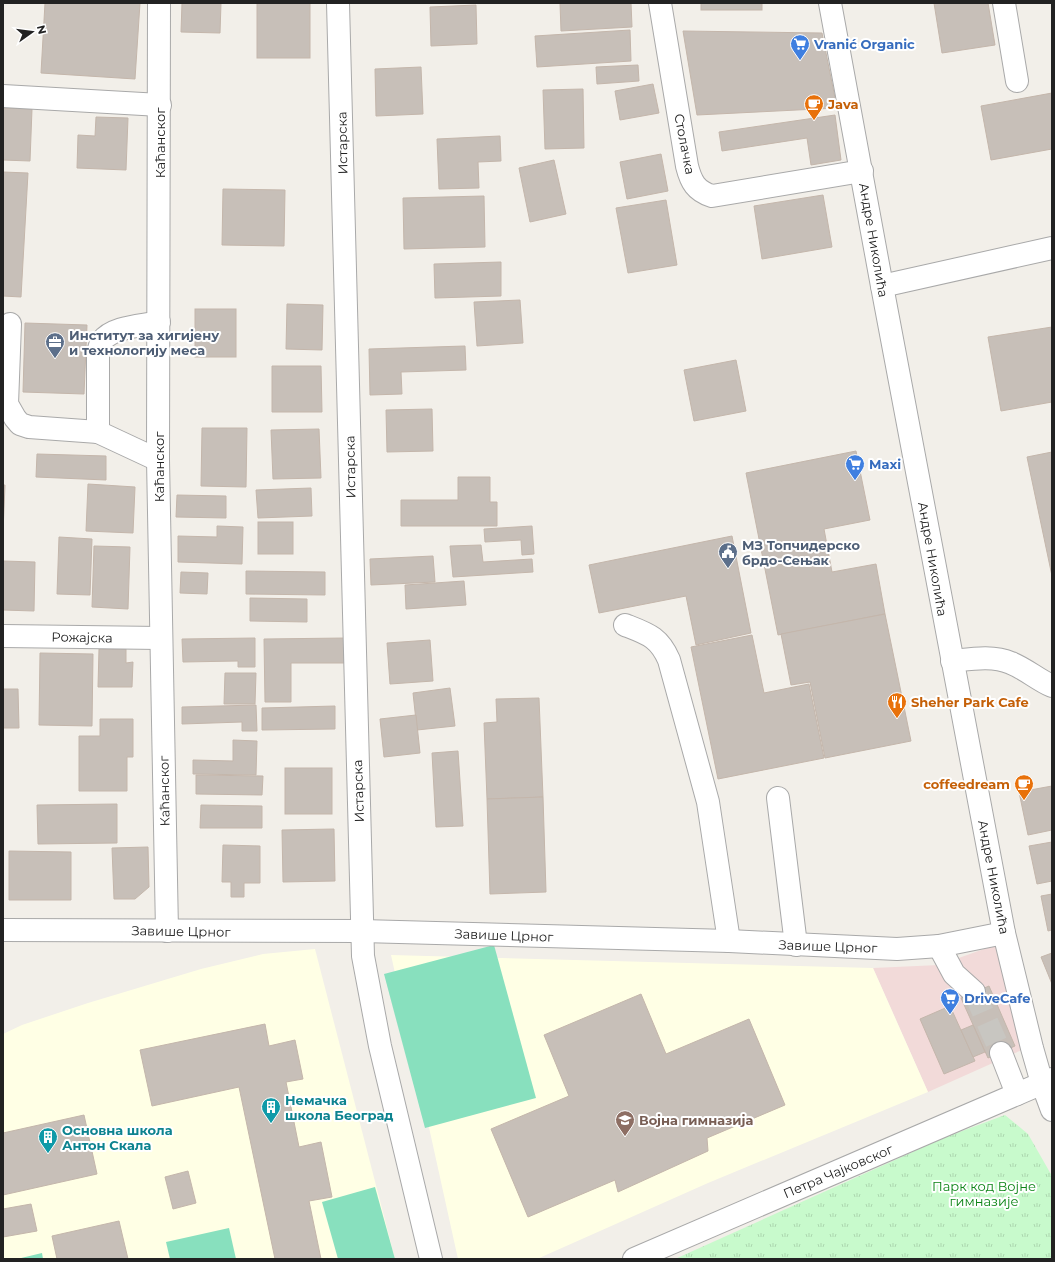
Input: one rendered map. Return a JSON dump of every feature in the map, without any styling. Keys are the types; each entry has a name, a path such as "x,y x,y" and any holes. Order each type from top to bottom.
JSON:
{"street":[{"name":"Каћанског","path":"159,3 160,322 158,460 160,638 167,931"},
{"name":"Истарска","path":"338,3 363,956 380,1046 431,1259"},
{"name":"Столачка","path":"660,3 687,166 692,180 698,190 712,196 862,171"},
{"name":"Андре Николића","path":"830,3 952,661 1004,932 1047,1081 1052,1110"},
{"path":"1004,3 1017,81"},
{"path":"3,96 160,105"},
{"path":"882,286 1052,248"},
{"path":"98,432 98,353 102,342 108,336 119,331 160,322"},
{"path":"10,324 7,404 20,424 29,427 98,432 158,460"},
{"path":"625,625 648,634 656,640 664,649 669,660 708,802 729,941"},
{"name":"Рожајска","path":"3,636 160,638"},
{"path":"952,661 988,658 1002,660 1012,663 1052,686"},
{"path":"778,798 796,945"},
{"name":"Завише Црног","path":"3,930 362,931 729,941 897,949 939,946 1004,932"},
{"path":"939,946 954,974 974,992"},
{"path":"1000,1053 1017,1094"},
{"name":"Петра Чајковског","path":"634,1259 1047,1081"}],"shaded area":[{"path":"998,944 1024,1049 928,1092 873,968 939,965"},
{"path":"315,949 395,1259 3,1259 3,1034 22,1025 88,1003 201,969 263,954"},
{"name":"Војна гимназија","path":"391,955 873,968 928,1092 708,1183 537,1259 458,1259"}],"green space":[{"path":"494,945 536,1098 425,1128 384,974"},
{"name":"Парк код Војне гимназије","path":"1005,1115 1028,1134 1052,1176 1052,1259 675,1259 946,1137"},
{"path":"375,1187 395,1259 338,1259 322,1202"},
{"path":"229,1228 236,1259 170,1259 166,1242"},
{"path":"42,1253 43,1259 17,1259"}],"building":[{"path":"45,3 140,3 135,79 41,73"},
{"path":"182,3 221,3 220,33 181,32"},
{"path":"257,3 310,3 310,58 257,58"},
{"path":"560,3 631,3 632,27 561,31"},
{"path":"701,3 762,3 762,10 701,10"},
{"path":"934,3 988,3 995,45 942,53"},
{"path":"476,5 477,44 431,46 430,7"},
{"path":"630,30 631,61 537,67 535,36"},
{"path":"683,31 822,33 837,108 697,115"},
{"path":"638,65 639,81 597,84 596,67"},
{"path":"421,67 423,114 376,116 375,69"},
{"path":"653,84 659,113 620,120 615,91"},
{"path":"583,89 584,148 545,149 543,90"},
{"path":"1052,93 1052,149 991,160 981,106"},
{"path":"3,108 32,109 30,161 3,160"},
{"path":"835,115 841,160 811,165 807,138 722,151 719,132"},
{"path":"96,117 128,118 126,170 77,168 78,135 95,136"},
{"path":"500,136 501,161 478,162 479,188 439,189 437,139"},
{"path":"661,154 668,191 627,199 620,162"},
{"path":"554,160 566,214 530,222 519,168"},
{"path":"3,172 28,173 21,297 3,296"},
{"path":"223,189 285,190 284,246 222,245"},
{"path":"823,195 832,247 762,259 754,206"},
{"path":"484,196 485,247 404,249 403,198"},
{"path":"666,200 677,265 628,273 616,208"},
{"path":"501,262 501,296 435,298 434,264"},
{"path":"520,300 523,343 477,346 474,302"},
{"path":"287,304 323,305 322,350 286,349"},
{"path":"195,309 236,309 236,357 195,357"},
{"name":"Институт за хигијену и технологију меса","path":"25,323 87,325 84,394 23,392"},
{"path":"1052,327 1052,402 1001,411 988,337"},
{"path":"465,346 466,370 401,372 402,394 370,395 369,349"},
{"path":"736,360 746,411 694,421 684,370"},
{"path":"272,366 321,366 322,412 272,412"},
{"path":"432,409 433,451 387,452 386,410"},
{"path":"202,428 247,428 246,487 201,486"},
{"path":"319,429 321,478 273,479 271,430"},
{"path":"856,451 870,520 824,529 832,572 876,564 885,614 778,635 746,473"},
{"path":"1052,452 1052,576 1027,457"},
{"path":"37,454 106,456 106,480 36,477"},
{"path":"458,477 490,477 490,502 497,502 497,526 401,526 401,500 458,500"},
{"path":"88,484 135,487 133,533 86,531"},
{"path":"3,485 5,485 3,532"},
{"path":"311,488 312,516 258,518 256,490"},
{"path":"177,495 226,496 226,518 176,517"},
{"path":"258,522 293,522 293,554 258,554"},
{"path":"217,526 243,527 242,564 178,562 178,536 217,537"},
{"path":"532,526 534,554 522,555 521,540 485,542 484,529"},
{"path":"732,536 751,633 696,645 686,596 599,613 589,565"},
{"path":"59,537 92,539 90,595 57,594"},
{"path":"481,545 483,562 532,559 533,572 453,577 450,546"},
{"path":"94,546 130,547 128,609 92,607"},
{"path":"433,556 435,582 371,585 370,559"},
{"path":"3,561 35,562 34,611 3,610"},
{"path":"246,571 325,572 325,595 246,594"},
{"path":"181,572 208,573 207,594 180,593"},
{"path":"464,581 466,605 406,609 405,585"},
{"path":"250,598 307,599 307,622 250,621"},
{"path":"885,614 911,741 825,758 810,682 791,685 781,634"},
{"path":"752,635 764,693 809,684 824,758 718,779 691,647"},
{"path":"255,638 255,667 238,667 238,661 183,662 182,639"},
{"path":"345,638 345,663 291,663 291,702 265,702 264,639"},
{"path":"430,640 433,681 390,684 387,643"},
{"path":"99,649 126,649 126,663 133,662 132,687 98,687"},
{"path":"40,653 93,654 92,726 39,725"},
{"path":"225,673 256,673 255,704 224,704"},
{"path":"450,688 455,726 417,730 413,693"},
{"path":"3,689 18,689 19,728 3,728"},
{"path":"539,698 543,797 487,799 484,723 497,722 496,699"},
{"path":"256,705 257,731 242,731 242,722 182,724 182,707"},
{"path":"335,706 335,729 262,730 262,708"},
{"path":"416,715 420,753 384,757 380,719"},
{"path":"100,719 133,719 133,757 127,757 127,791 79,791 79,736 100,736"},
{"path":"233,740 257,741 256,775 193,774 193,760 233,761"},
{"path":"458,751 463,826 436,827 432,753"},
{"path":"285,768 332,768 332,814 285,814"},
{"path":"196,775 263,776 262,795 196,794"},
{"path":"1052,786 1052,830 1028,835 1019,792"},
{"path":"543,797 546,892 490,894 487,799"},
{"path":"117,804 117,843 38,844 37,805"},
{"path":"201,805 262,806 262,828 200,828"},
{"path":"334,829 335,881 283,882 282,830"},
{"path":"1052,842 1052,881 1037,884 1029,846"},
{"path":"223,845 260,846 260,883 244,883 244,897 231,897 231,882 222,882"},
{"path":"148,847 149,887 135,899 114,899 112,848"},
{"path":"9,851 71,852 71,900 9,900"},
{"path":"1052,894 1052,930 1048,931 1041,896"},
{"path":"1052,953 1052,984 1041,957"},
{"path":"989,986 1015,1046 988,1058 961,998"},
{"path":"641,994 666,1054 749,1019 785,1105 707,1138 708,1151 618,1192 615,1180 528,1217 491,1129 569,1096 544,1035"},
{"path":"950,1006 975,1061 944,1074 920,1019"},
{"name":"Немачка школа Београд","path":"265,1024 269,1046 295,1040 303,1079 286,1082 299,1147 321,1142 332,1197 309,1201 321,1259 275,1259 239,1087 152,1106 140,1050"},
{"path":"973,1025 985,1052 973,1057 961,1030"},
{"name":"Основна школа Антон Скала","path":"84,1115 97,1174 3,1195 3,1133"},
{"path":"188,1171 196,1203 173,1209 165,1177"},
{"path":"31,1204 37,1231 3,1237 3,1209"},
{"path":"119,1221 128,1259 57,1259 52,1236"}],"tunnel":[{"path":"974,992 1001,1053"}],"place":[{"name":"Vranić Organic","path":"800,61"},
{"name":"Java","path":"814,121"},
{"name":"Институт за хигијену и технологију меса","path":"55,359"},
{"name":"Maxi","path":"855,481"},
{"name":"МЗ Топчидерско брдо-Сењак","path":"728,569"},
{"name":"Sheher Park Cafe","path":"897,719"},
{"name":"coffeedream","path":"1024,801"},
{"name":"DriveCafe","path":"950,1015"},
{"name":"Немачка школа Београд","path":"271,1124"},
{"name":"Војна гимназија","path":"625,1137"},
{"name":"Основна школа Антон Скала","path":"48,1154"}]}
